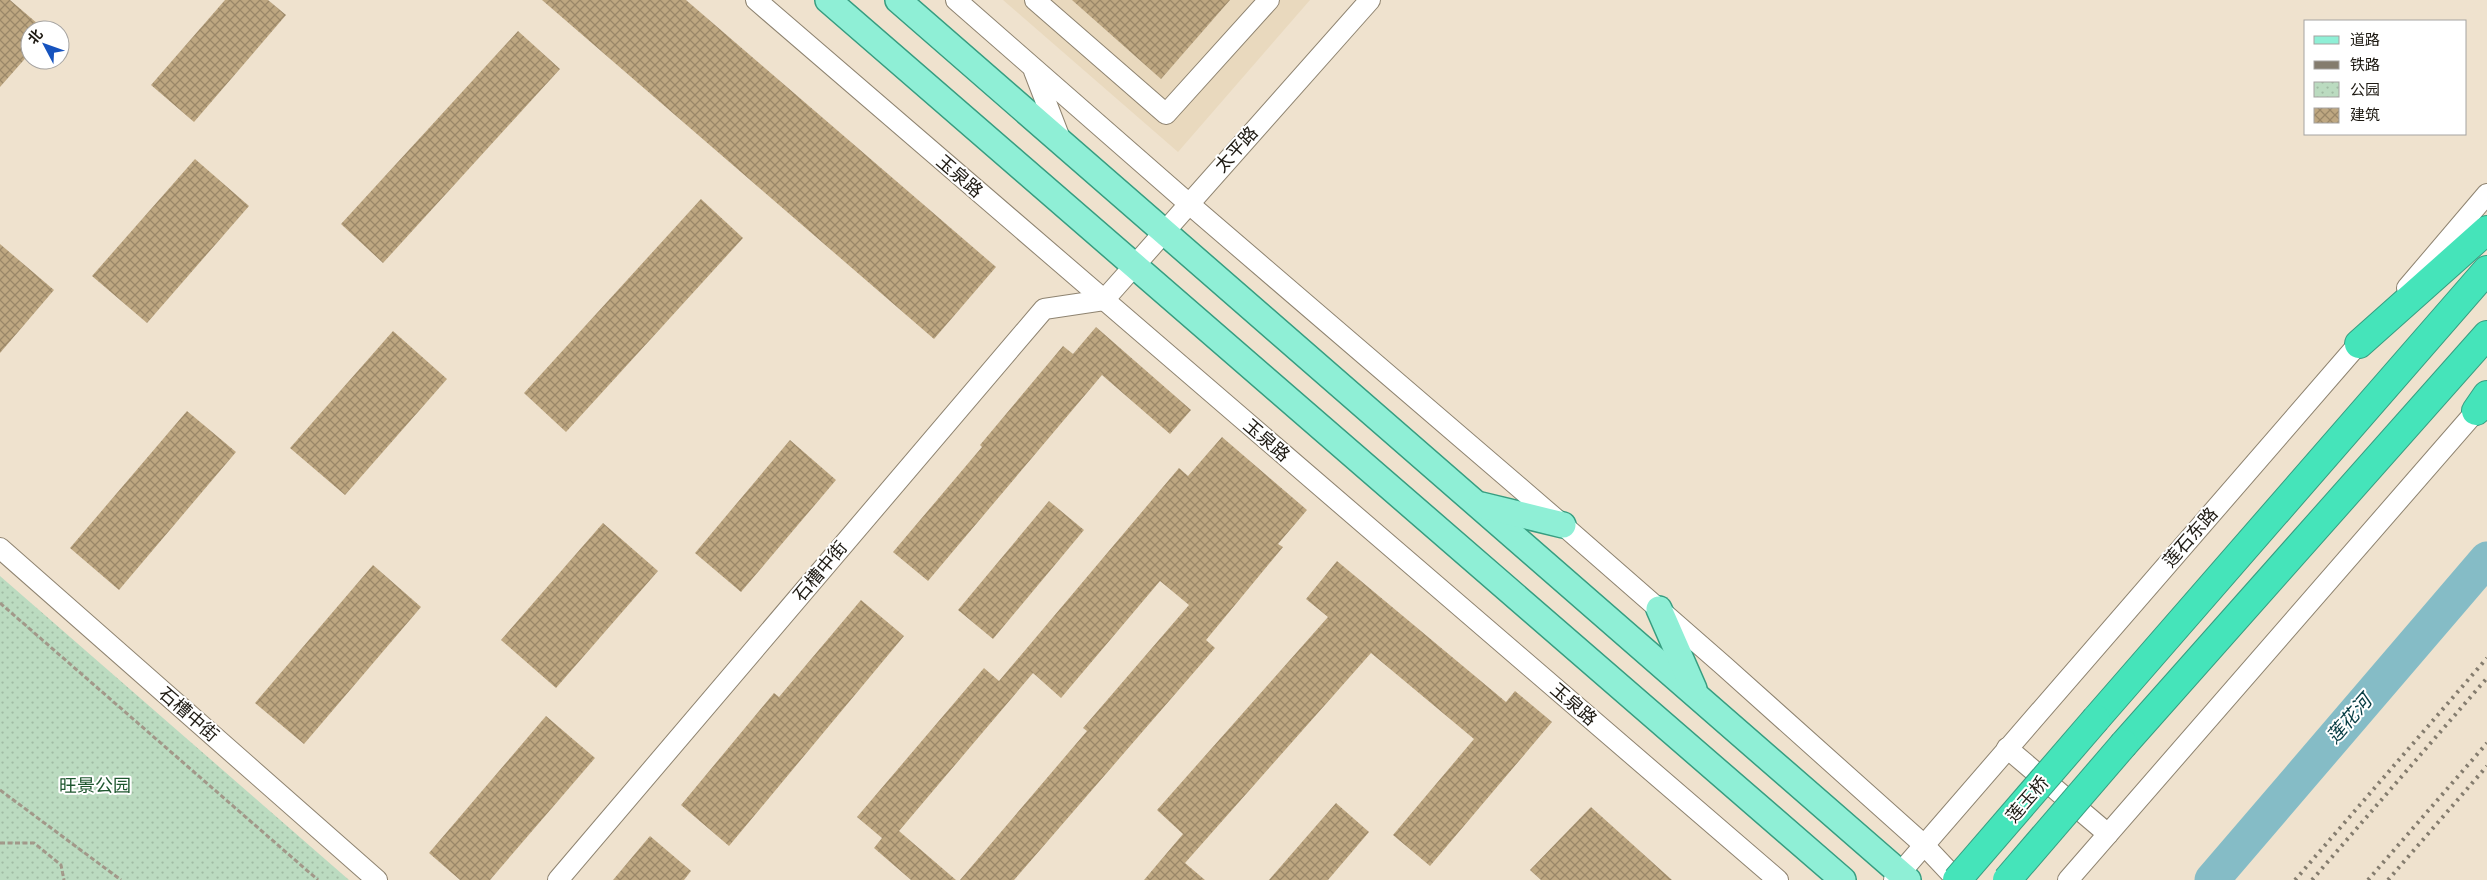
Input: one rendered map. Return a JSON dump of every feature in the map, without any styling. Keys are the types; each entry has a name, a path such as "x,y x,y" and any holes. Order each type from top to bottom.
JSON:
{"highway":[{"path":"2359,344 2487,230"},
{"name":"莲玉桥","path":"1957,880 2487,270"},
{"path":"2007,880 2124,744 2487,335"}],"main road":[{"path":"828,0 1843,880"},
{"path":"898,0 1697,696 1901,877"},
{"path":"1476,504 1563,525"},
{"path":"1659,609 1697,696"}],"street":[{"name":"玉泉路","path":"756,0 1778,880"},
{"path":"956,0 1188,204 1659,609 1924,845 1957,880"},
{"path":"1035,0 1166,114 1269,0"},
{"name":"太平路","path":"1104,300 1370,0"},
{"path":"1032,67 1062,143"},
{"name":"莲石东路","path":"1901,877 1924,845 2007,748 2487,194"},
{"name":"石槽中街","path":"558,880 1044,309 1104,300"},
{"path":"2068,880 2483,402"},
{"name":"石槽中街","path":"0,548 377,880"},
{"path":"2007,748 2108,834"}],"path":[{"path":"0,603 318,880"},
{"path":"0,790 121,880"},
{"path":"0,843 34,843 61,865 64,880"}],"shaded area":[{"path":"1003,0 1310,0 1178,152"}],"green space":[{"name":"旺景公园","path":"0,576 349,880 0,880"}],"building":[{"path":"0,0 10,0 33,20 20,20 20,64 0,87"},
{"path":"225,0 268,0 286,15 194,122 151,85"},
{"path":"542,0 686,0 996,267 934,339"},
{"path":"1072,0 1230,0 1161,79"},
{"path":"518,31 560,69 383,263 341,224"},
{"path":"195,159 249,206 147,323 92,276"},
{"path":"701,199 743,238 566,432 524,393"},
{"path":"0,244 54,290 0,353"},
{"path":"1096,327 1191,410 1170,434 1102,375 928,581 893,552 982,447 980,445 1063,346 1073,354"},
{"path":"393,331 447,379 345,495 290,448"},
{"path":"187,411 236,452 119,590 70,548"},
{"path":"1222,437 1307,510 1278,544 1283,547 1206,640 1215,648 1014,880 960,880 1087,731 1083,728 1189,605 1160,581 1061,698 1033,673 899,831 956,880 911,880 874,848 882,838 857,817 984,668 999,681 1179,468 1188,476"},
{"path":"790,440 836,480 741,592 695,553"},
{"path":"1049,501 1084,530 993,639 958,610"},
{"path":"603,523 658,571 556,688 501,640"},
{"path":"1337,561 1506,702 1515,691 1552,722 1430,866 1393,835 1474,739 1371,653 1185,863 1205,880 1144,880 1183,834 1157,810 1328,617 1306,599"},
{"path":"373,565 421,607 304,744 255,703"},
{"path":"861,600 904,636 729,846 681,805 774,693 779,697"},
{"path":"546,716 595,758 490,880 460,880 429,853"},
{"path":"1336,803 1369,832 1328,880 1269,880"},
{"path":"1591,807 1672,880 1541,880 1530,870"},
{"path":"650,836 691,871 684,880 613,880"}],"waterway":[{"name":"莲花河","path":"2212,880 2487,559"}],"railway":[{"path":"2295,880 2487,658"},
{"path":"2312,880 2487,678"},
{"path":"2368,880 2487,743"},
{"path":"2388,880 2487,766"}]}
